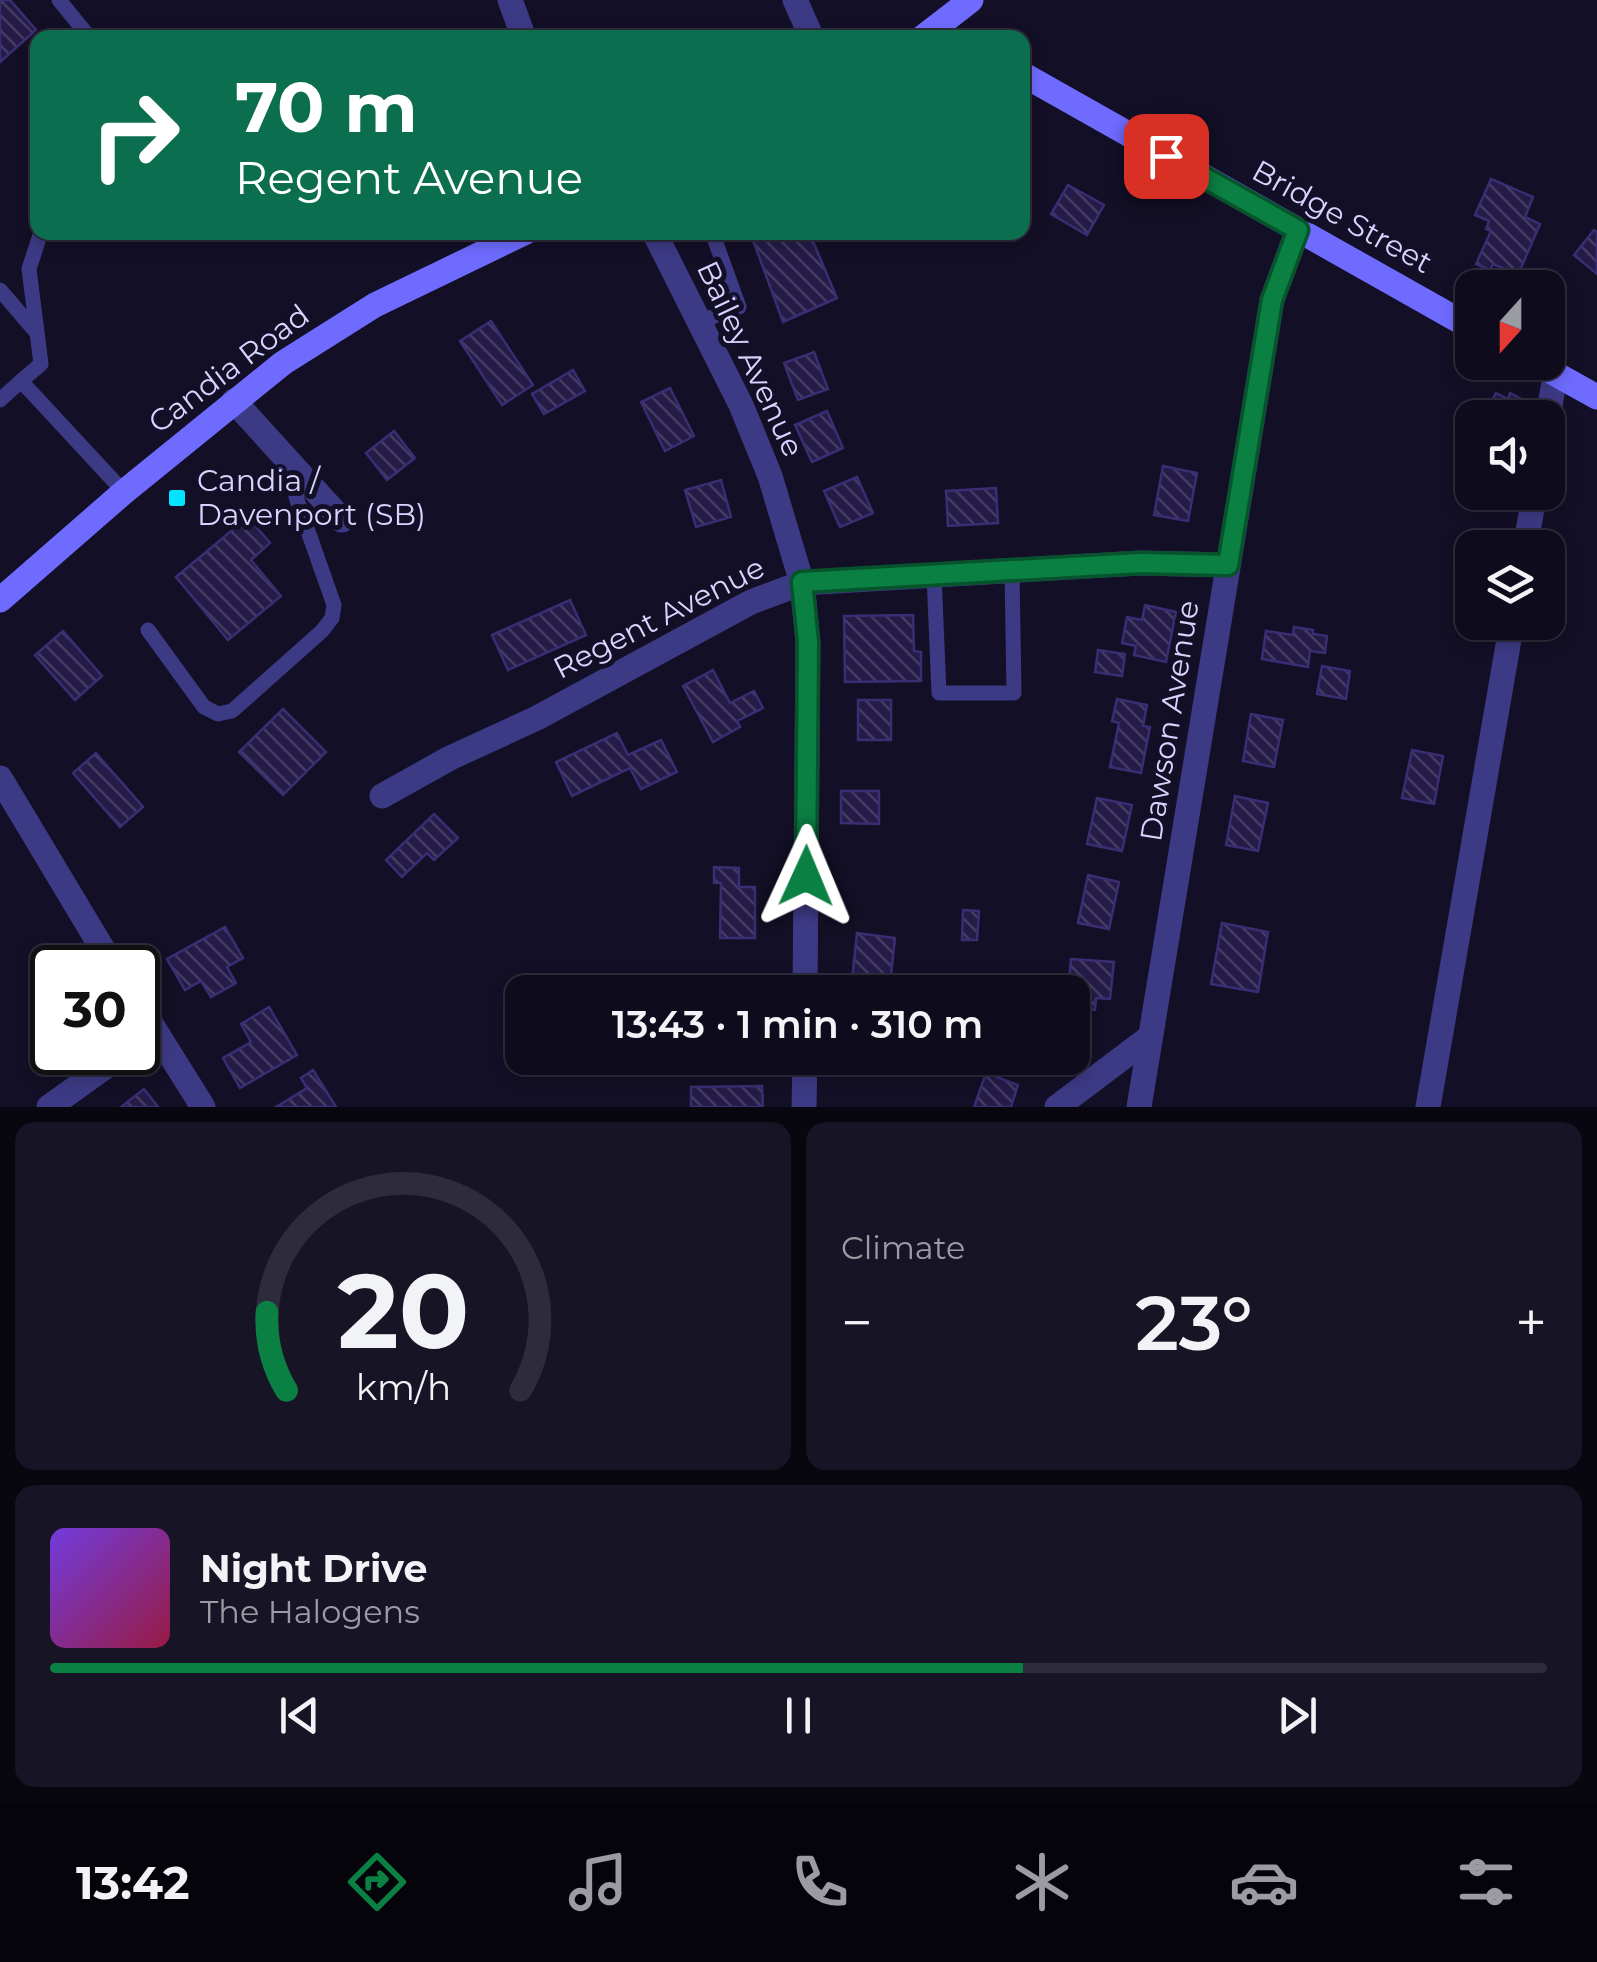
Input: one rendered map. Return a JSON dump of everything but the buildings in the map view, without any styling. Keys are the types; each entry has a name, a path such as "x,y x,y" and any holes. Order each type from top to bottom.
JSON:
{"main road":[{"path":"954,29 971,0"},
{"name":"Bridge Street","path":"1030,79 1455,318"},
{"name":"Candia Road","path":"2,595 283,363 375,305 509,240"},
{"path":"1565,380 1597,397"}],"street":[{"path":"510,0 521,30"},
{"path":"794,0 808,30"},
{"name":"Dawson Avenue","path":"1138,1107 1272,300 1298,230"},
{"name":"Bailey Avenue","path":"658,240 741,405 770,476 802,582 808,642 805,975"},
{"path":"234,401 342,520"},
{"name":"Regent Avenue","path":"382,796 450,758 537,718 751,602 802,582 1140,563 1228,565"},
{"path":"1428,1107 1509,640"},
{"path":"0,778 100,945"},
{"path":"1057,1107 1150,1037"},
{"path":"160,1054 203,1107"},
{"path":"49,1107 94,1075"},
{"path":"804,1107 805,1075"}],"lane":[{"path":"59,0 83,30"},
{"path":"0,400 42,364 28,268 38,240"},
{"path":"699,322 738,306 715,240"},
{"path":"0,290 37,333"},
{"path":"21,381 124,492"},
{"path":"148,630 204,707 218,714 232,712 322,631 332,618 334,605 296,497 293,467"},
{"path":"934,575 939,693 1014,694 1012,571"}],"place":[{"name":"Candia / Davenport (SB)","path":"177,498"}],"route":[{"path":"806,876 808,642 802,582 1140,563 1228,565 1272,300 1298,230 1166,156"}]}
